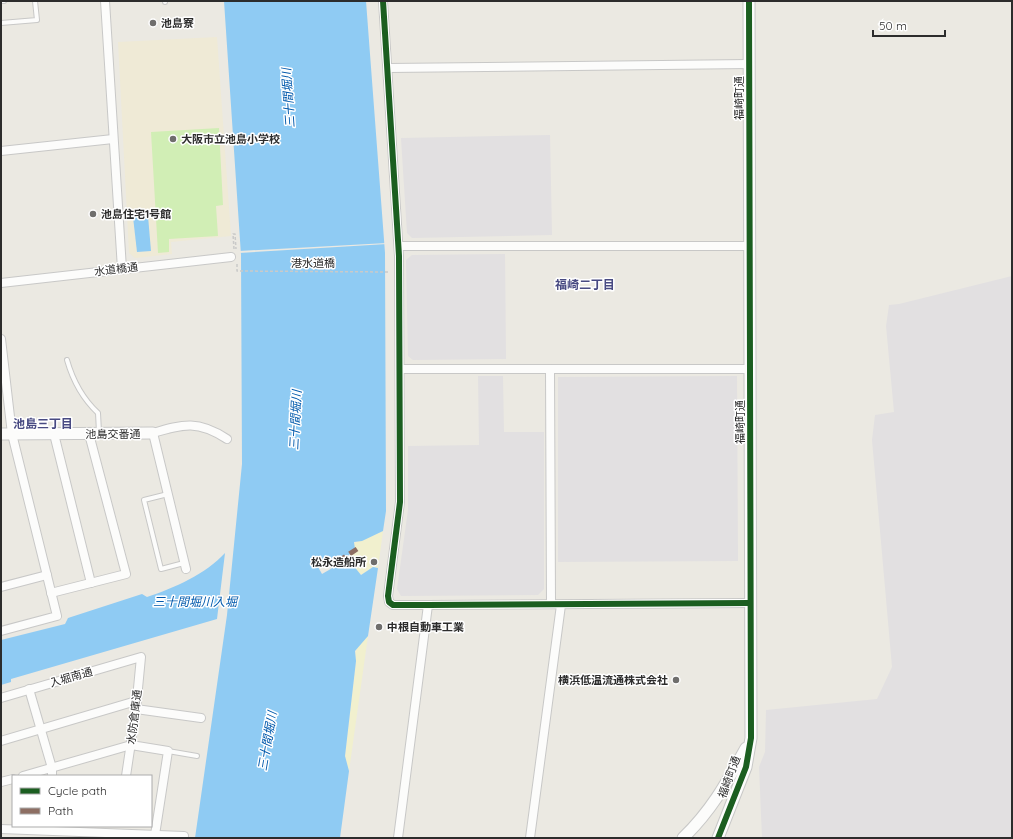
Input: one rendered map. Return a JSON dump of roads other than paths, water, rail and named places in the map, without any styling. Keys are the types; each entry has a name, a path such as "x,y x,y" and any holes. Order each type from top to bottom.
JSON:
{"street":[{"path":"105,1 122,269"},
{"path":"383,1 399,246 400,502 388,596 389,602 393,605 750,603"},
{"name":"福崎町通","path":"718,838 746,768 751,738 749,1"},
{"path":"388,68 749,64"},
{"path":"1,151 113,139"},
{"path":"399,246 750,246"},
{"name":"水道橋通","path":"1,283 122,269 233,252"},
{"path":"1,339 6,434 57,616 1,631"},
{"path":"400,369 750,369"},
{"path":"550,369 551,604"},
{"path":"185,566 153,433 178,426 197,426 212,430 227,439"},
{"name":"池島交番通","path":"6,434 153,433"},
{"path":"54,434 91,583"},
{"path":"51,593 126,574 94,434"},
{"path":"1,587 46,575"},
{"path":"398,838 428,605"},
{"path":"530,838 561,605"},
{"name":"入堀南通","path":"1,698 141,657"},
{"name":"水防倉庫通","path":"126,775 141,657"},
{"path":"29,689 52,772"},
{"path":"1,741 136,705 201,718"},
{"path":"683,838 715,802 751,738"},
{"path":"30,775 52,772 131,745 168,751 155,835"},
{"path":"1,782 12,779"},
{"path":"1,829 49,829 184,836"}],"lane":[{"path":"1,23 37,20 35,1"},
{"path":"67,360 73,380 80,392 88,404 98,413 94,434"},
{"path":"168,494 144,500 161,569 185,566"},
{"path":"168,751 197,756"}],"water":[{"name":"三十間堀川","path":"224,1 366,1 385,253 386,511 383,531 362,541 354,542 355,549 348,556 349,560 361,575 373,567 378,568 368,636 355,651 356,661 345,756 349,771 340,838 195,838 227,615 242,464 241,255"},
{"path":"148,216 151,251 137,252 133,217"},
{"name":"三十間堀川入堀","path":"225,553 217,619 11,679 11,682 1,685 1,640 65,624 68,618 142,594 147,597 168,589 199,574"}],"place":[{"name":"池島寮","path":"153,23"},
{"name":"大阪市立池島小学校","path":"173,139"},
{"name":"池島住宅1号館","path":"93,214"},
{"name":"松永造船所","path":"374,562"},
{"name":"中根自動車工業","path":"379,627"},
{"name":"横浜低温流通株式会社","path":"676,680"}],"district":[{"name":"福崎二丁目","path":"585,284"},
{"name":"池島三丁目","path":"43,423"}]}
